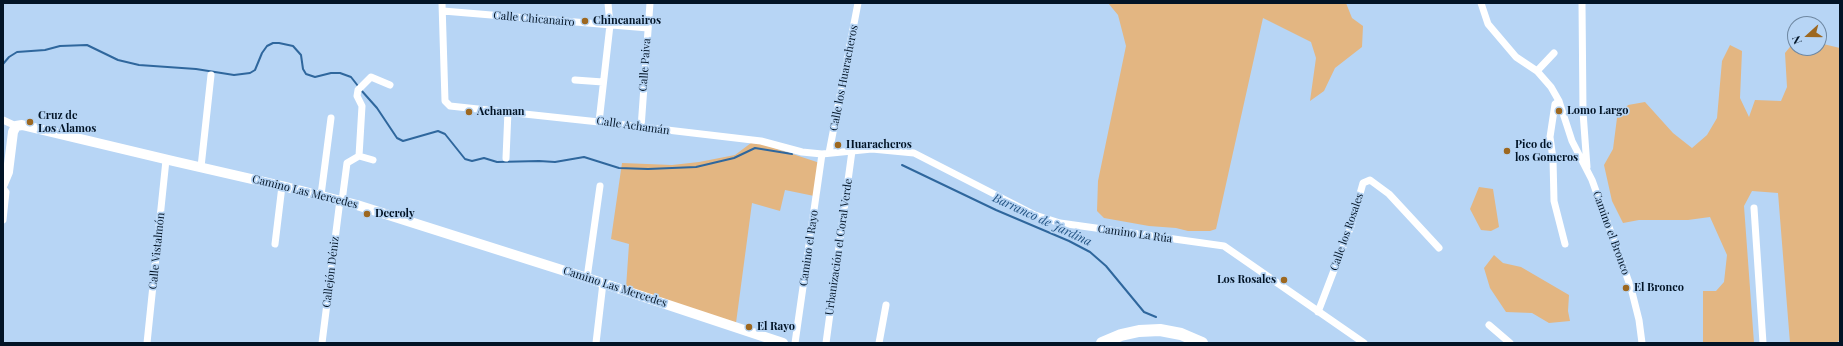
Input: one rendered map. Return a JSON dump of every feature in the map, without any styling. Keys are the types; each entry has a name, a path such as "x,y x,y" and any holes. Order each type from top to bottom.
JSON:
{"main road":[{"name":"Camino Las Mercedes","path":"16,126 22,125 166,160 321,195 603,283 783,343"},
{"path":"3,184 8,172 12,132 16,126"},
{"path":"1102,343 1121,335 1139,331 1160,330 1181,334 1202,343"}],"street":[{"path":"442,3 443,11"},
{"path":"599,122 610,25 608,3"},
{"name":"Calle Paiva","path":"640,128 650,3"},
{"name":"Calle los Huaracheros","path":"825,154 858,3"},
{"path":"1481,3 1488,24 1516,57 1537,71 1551,87 1559,101 1572,141 1587,171"},
{"path":"1582,3 1583,112 1587,171"},
{"name":"Calle Chicanairo","path":"443,11 648,28"},
{"name":"Calle Achamán","path":"443,11 445,101 450,106 508,111 761,142 802,152 825,154"},
{"path":"1537,71 1554,53"},
{"path":"201,167 211,75"},
{"path":"373,160 359,156 362,106 357,96 360,88 371,77 390,86"},
{"path":"575,80 603,82"},
{"path":"1559,101 1555,104 1550,137 1553,159 1554,201 1565,244"},
{"path":"506,158 508,111"},
{"path":"321,195 331,118"},
{"path":"3,120 16,126"},
{"name":"Camino La Rúa","path":"825,154 872,150 914,153 933,161 962,179 1035,215 1060,223 1224,246 1364,343"},
{"name":"Urbanización el Coral Verde","path":"826,343 852,151"},
{"name":"Camino el Rayo","path":"795,343 825,154"},
{"name":"Callejón Déniz","path":"322,343 347,163 359,156"},
{"name":"Calle Vistalmón","path":"147,343 166,160"},
{"name":"Camino el Bronco","path":"1587,171 1631,288 1639,320 1642,343"},
{"name":"Calle los Rosales","path":"1318,312 1351,226 1363,183 1370,180 1389,194 1439,248"},
{"path":"275,244 282,186"},
{"path":"587,278 600,186"},
{"path":"3,188 6,192 3,220"},
{"path":"1754,208 1763,343"},
{"path":"596,343 603,283"},
{"path":"880,343 886,305"},
{"path":"1489,325 1510,343"}],"shaded area":[{"path":"1108,3 1346,3 1352,18 1363,26 1362,47 1335,68 1324,91 1310,101 1316,58 1311,42 1263,18 1216,229 1210,231 1188,231 1176,228 1149,226 1104,218 1097,211 1098,181 1126,46 1118,15"},
{"path":"1730,45 1742,51 1740,98 1749,117 1755,100 1781,101 1787,87 1785,53 1787,51 1787,56 1827,56 1827,45 1840,48 1840,340 1836,343 1790,343 1778,193 1752,191 1744,206 1754,343 1703,343 1703,291 1716,291 1724,282 1727,255 1710,217 1688,220 1639,220 1623,223 1612,201 1604,165 1613,149 1617,118 1628,105 1645,102 1673,133 1692,148 1707,135 1717,118 1722,61"},
{"path":"751,143 762,144 823,164 819,197 785,190 780,211 752,203 736,323 626,288 629,244 611,239 622,163 672,165 699,162 735,155"},
{"path":"1479,187 1493,189 1499,227 1491,231 1481,230 1470,209"},
{"path":"1494,255 1503,263 1521,267 1569,295 1568,311 1570,321 1549,323 1532,313 1506,312 1490,288 1484,268"}],"waterway":[{"name":"Barranco de Jardina","path":"3,64 9,57 17,52 45,50 60,46 87,45 118,60 139,65 196,69 234,75 250,73 255,70 262,53 267,46 273,43 279,43 293,46 301,55 303,69 306,74 315,77 331,73 340,73 351,77 358,86"},
{"name":"Barranco de Jardina","path":"361,90 377,108 397,138 403,141 438,131 445,134 465,159 472,161 484,158 497,162 555,162 584,157 619,168 648,169 696,167 734,158 755,148 792,154"},
{"name":"Barranco de Jardina","path":"902,165 996,210 1069,241 1090,252 1106,266 1144,312 1156,317"}],"place":[{"name":"Chincanairos","path":"585,21"},
{"name":"Lomo Largo","path":"1559,111"},
{"name":"Achaman","path":"469,112"},
{"name":"Cruz de Los Alamos","path":"30,122"},
{"name":"Huaracheros","path":"838,145"},
{"name":"Pico de los Gomeros","path":"1507,151"},
{"name":"Decroly","path":"367,214"},
{"name":"Los Rosales","path":"1284,280"},
{"name":"El Bronco","path":"1626,288"},
{"name":"El Rayo","path":"749,327"}]}
